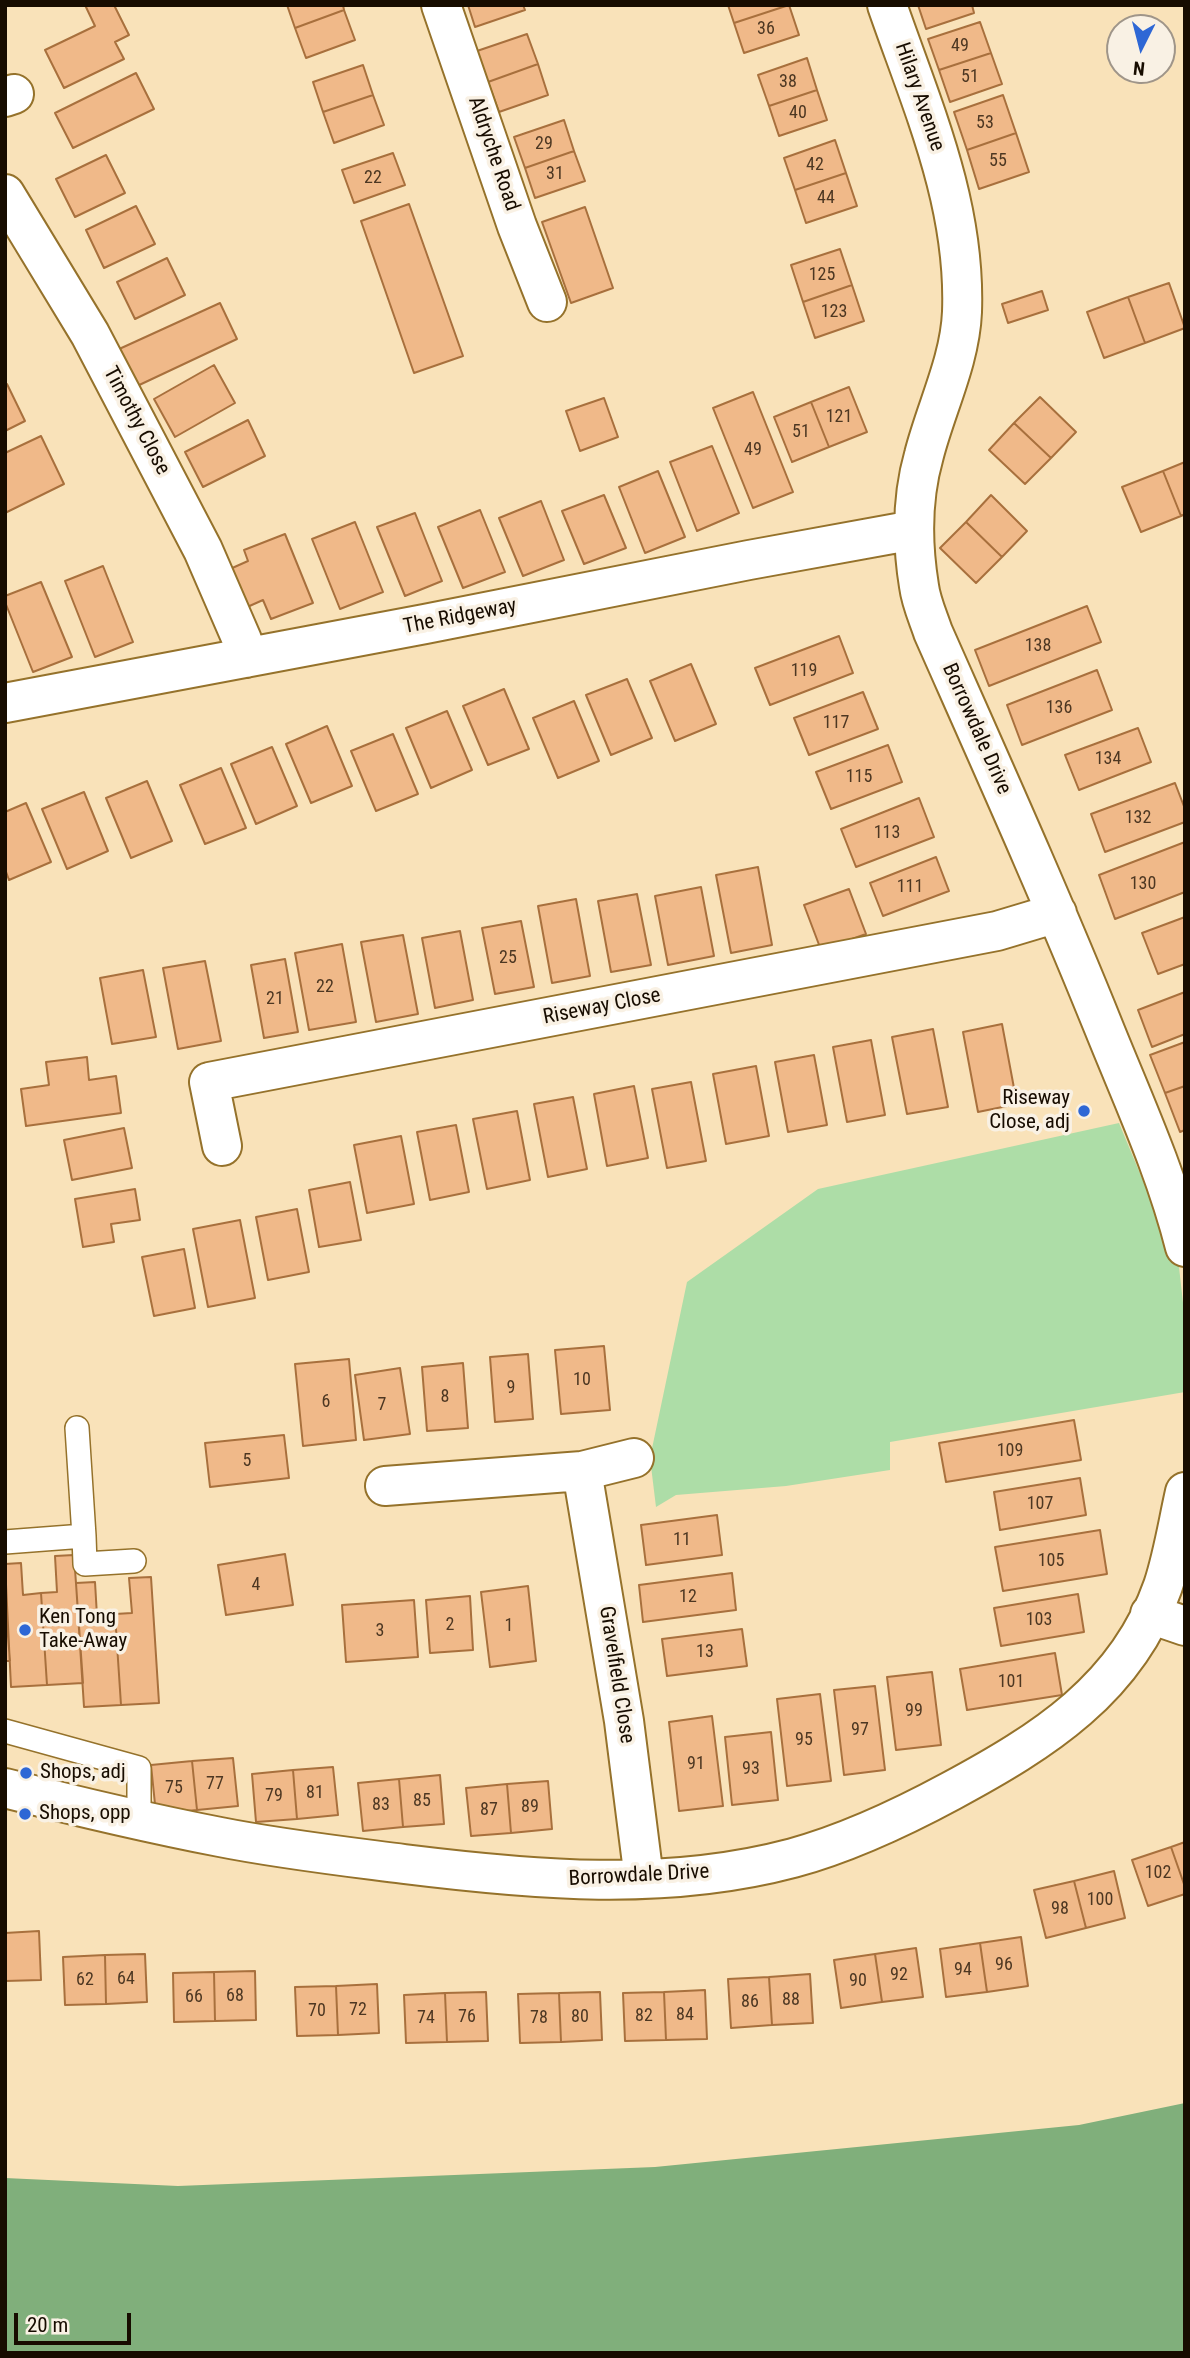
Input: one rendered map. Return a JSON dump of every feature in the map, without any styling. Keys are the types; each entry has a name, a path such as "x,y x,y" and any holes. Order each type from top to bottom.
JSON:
{"street":[{"name":"Aldryche Road","path":"441,5 517,226 547,302"},
{"name":"Hilary Avenue","path":"887,5 950,188"},
{"name":"Borrowdale Drive","path":"950,188 959,237 962,315 954,360 917,485 914,530 919,589 933,632 1057,913 1151,1143 1178,1217 1185,1247"},
{"name":"Timothy Close","path":"5,194 90,334 203,550 242,640 246,658"},
{"name":"The Ridgeway","path":"5,703 749,559 914,530"},
{"name":"Riseway Close","path":"222,1146 209,1082 997,931 1057,913"},
{"path":"385,1486 582,1471 634,1458"},
{"name":"Gravelfield Close","path":"582,1471 624,1721 644,1879"},
{"name":"Borrowdale Drive","path":"5,1788 223,1838 476,1873 588,1881 683,1878 793,1858 902,1817 1021,1752 1096,1693 1167,1620 1163,1586 1185,1492"}],"lane":[{"path":"77,1428 85,1564 134,1560"},
{"path":"5,1542 84,1535"},
{"path":"5,1731 139,1768 139,1820"}],"green space":[{"path":"1119,1123 1179,1267 1185,1321 1185,1392 890,1442 890,1470 786,1486 676,1495 656,1507 650,1458 687,1282 818,1189"},
{"path":"1185,2103 1185,2353 5,2353 5,2178 178,2186 655,2167 1079,2125"}],"building":[{"path":"85,5 114,5 129,35 115,42 124,59 64,88 45,50 95,26"},
{"path":"287,5 343,5 344,10 295,28"},
{"path":"468,5 523,5 525,10 475,27"},
{"path":"728,5 789,5 734,23"},
{"path":"789,5 799,35 744,53 734,23"},
{"path":"918,5 972,5 974,13 926,29"},
{"path":"344,10 355,40 306,58 295,28"},
{"path":"980,22 991,53 939,70 928,39"},
{"path":"527,34 538,64 488,82 477,51"},
{"path":"991,53 1002,84 950,102 939,70"},
{"path":"807,58 817,90 769,106 758,75"},
{"path":"538,64 548,95 499,112 488,82"},
{"path":"363,65 373,95 323,112 313,82"},
{"path":"136,73 154,109 73,148 55,113"},
{"path":"817,90 827,120 779,136 769,106"},
{"path":"373,95 384,125 334,143 323,112"},
{"path":"1003,95 1016,133 967,150 954,112"},
{"path":"564,120 574,151 525,168 514,137"},
{"path":"1016,133 1029,172 979,189 967,150"},
{"path":"835,140 846,173 795,190 784,158"},
{"path":"574,151 585,181 535,198 525,168"},
{"path":"393,153 405,185 354,203 342,170"},
{"path":"106,155 125,193 75,217 56,179"},
{"path":"846,173 857,206 806,223 795,190"},
{"path":"409,204 463,356 414,373 361,221"},
{"path":"136,206 155,244 104,268 86,230"},
{"path":"585,207 613,288 571,303 542,222"},
{"path":"840,249 852,285 803,302 791,265"},
{"path":"167,258 185,295 135,319 117,282"},
{"path":"1169,283 1185,328 1145,343 1128,297"},
{"path":"852,285 864,321 815,338 803,302"},
{"path":"1042,291 1048,310 1008,323 1002,304"},
{"path":"1128,297 1145,343 1104,358 1087,312"},
{"path":"220,303 237,339 135,387 117,350"},
{"path":"214,365 235,403 175,437 154,399"},
{"path":"7,384 25,421 5,431 5,385"},
{"path":"849,387 867,432 829,447 811,402"},
{"path":"753,392 793,492 753,508 713,408"},
{"path":"1040,397 1076,432 1051,458 1014,423"},
{"path":"604,398 618,437 580,451 566,411"},
{"path":"811,402 829,447 792,462 774,417"},
{"path":"248,420 265,456 203,487 185,452"},
{"path":"1014,423 1051,458 1025,484 989,450"},
{"path":"41,436 64,484 5,513 5,453"},
{"path":"712,446 739,513 697,531 670,462"},
{"path":"1185,462 1185,514 1181,516 1163,471"},
{"path":"658,471 685,537 645,553 619,487"},
{"path":"1163,471 1181,516 1141,532 1122,487"},
{"path":"604,495 626,548 584,564 562,511"},
{"path":"991,495 1027,531 1002,557 966,522"},
{"path":"541,501 564,560 523,576 499,518"},
{"path":"480,510 505,572 463,588 438,527"},
{"path":"415,513 442,581 405,596 377,527"},
{"path":"355,522 383,592 340,609 312,539"},
{"path":"966,522 1002,557 976,583 940,548"},
{"path":"285,534 313,603 271,619 263,600 245,608 230,569 248,561 244,550"},
{"path":"103,566 133,642 95,657 65,581"},
{"path":"41,582 72,657 33,672 5,596"},
{"path":"1087,606 1101,642 989,686 975,650"},
{"path":"839,636 853,673 770,705 755,668"},
{"path":"691,664 716,724 675,741 650,681"},
{"path":"1097,670 1112,710 1022,745 1007,705"},
{"path":"627,679 652,738 611,755 586,695"},
{"path":"504,689 529,749 488,765 463,706"},
{"path":"863,692 878,729 809,755 794,718"},
{"path":"574,701 599,761 558,778 533,718"},
{"path":"447,711 472,770 431,788 406,728"},
{"path":"327,726 352,786 311,803 286,744"},
{"path":"1138,728 1151,762 1079,790 1065,755"},
{"path":"393,734 418,794 376,811 351,751"},
{"path":"888,745 902,782 831,809 816,772"},
{"path":"272,747 297,806 256,824 231,764"},
{"path":"221,768 246,828 205,844 180,785"},
{"path":"147,781 172,841 131,858 106,798"},
{"path":"1175,783 1185,809 1185,822 1105,852 1091,814"},
{"path":"84,792 108,851 67,869 42,809"},
{"path":"919,798 934,837 856,867 841,829"},
{"path":"26,803 51,862 9,880 5,869 5,812"},
{"path":"1185,842 1185,892 1115,919 1099,875"},
{"path":"936,857 949,891 883,916 870,883"},
{"path":"758,867 772,945 731,953 716,875"},
{"path":"701,887 714,956 668,965 655,896"},
{"path":"849,889 866,934 821,950 804,905"},
{"path":"637,894 651,965 611,972 598,901"},
{"path":"576,899 590,976 552,983 538,906"},
{"path":"1185,917 1185,964 1158,974 1142,933"},
{"path":"521,921 534,987 495,994 482,928"},
{"path":"460,931 473,1000 435,1008 422,938"},
{"path":"403,935 418,1014 376,1022 361,942"},
{"path":"342,944 356,1022 309,1030 295,953"},
{"path":"285,959 298,1032 264,1038 251,965"},
{"path":"205,961 221,1041 178,1049 163,968"},
{"path":"143,970 156,1037 112,1044 100,978"},
{"path":"1185,992 1185,1034 1152,1047 1138,1010"},
{"path":"1002,1024 1017,1104 978,1112 963,1032"},
{"path":"933,1029 948,1107 907,1114 892,1037"},
{"path":"871,1040 885,1115 847,1122 833,1047"},
{"path":"1185,1042 1185,1086 1165,1093 1150,1055"},
{"path":"814,1055 827,1125 788,1132 775,1062"},
{"path":"87,1057 89,1080 116,1076 121,1113 26,1126 21,1089 49,1085 46,1062"},
{"path":"756,1066 769,1136 726,1144 713,1074"},
{"path":"691,1082 706,1161 667,1168 652,1089"},
{"path":"634,1086 648,1158 607,1166 594,1094"},
{"path":"1185,1086 1185,1130 1180,1132 1165,1093"},
{"path":"573,1097 587,1169 548,1177 534,1104"},
{"path":"517,1111 530,1180 487,1189 473,1119"},
{"path":"456,1125 469,1192 430,1200 417,1132"},
{"path":"124,1128 132,1168 72,1180 64,1140"},
{"path":"401,1136 414,1204 367,1213 354,1145"},
{"path":"350,1182 361,1240 319,1247 309,1190"},
{"path":"135,1189 140,1220 111,1224 114,1242 83,1247 75,1199"},
{"path":"297,1209 309,1272 268,1280 256,1217"},
{"path":"240,1220 255,1298 208,1307 193,1229"},
{"path":"184,1249 195,1308 154,1316 142,1257"},
{"path":"604,1346 610,1410 561,1414 555,1350"},
{"path":"528,1354 533,1419 495,1422 490,1357"},
{"path":"349,1359 356,1440 303,1446 295,1364"},
{"path":"463,1363 468,1428 427,1431 422,1367"},
{"path":"400,1368 410,1434 364,1440 355,1375"},
{"path":"1074,1420 1081,1460 946,1482 939,1443"},
{"path":"284,1435 289,1478 210,1487 205,1443"},
{"path":"1080,1478 1086,1515 1000,1530 994,1492"},
{"path":"717,1515 722,1555 646,1565 641,1525"},
{"path":"1100,1530 1107,1574 1003,1591 995,1547"},
{"path":"285,1554 293,1605 226,1615 218,1565"},
{"path":"74,1555 83,1683 47,1685 41,1593 57,1592 55,1556"},
{"name":"Ken Tong Take-Away","path":"21,1563 23,1595 41,1593 47,1685 11,1687 5,1564"},
{"path":"732,1573 736,1610 643,1622 639,1585"},
{"path":"151,1577 159,1703 121,1705 115,1614 132,1613 129,1578"},
{"path":"95,1582 97,1616 115,1614 121,1705 84,1707 76,1583"},
{"path":"528,1586 536,1661 490,1667 481,1592"},
{"path":"1078,1594 1084,1632 1001,1646 994,1608"},
{"path":"470,1596 473,1650 430,1653 426,1600"},
{"path":"5,1599 10,1661 5,1661"},
{"path":"414,1600 418,1657 346,1662 342,1605"},
{"path":"742,1629 747,1666 667,1676 662,1639"},
{"path":"1055,1653 1062,1695 967,1710 960,1669"},
{"path":"932,1672 941,1745 896,1750 887,1677"},
{"path":"875,1686 885,1770 844,1775 834,1690"},
{"path":"820,1694 831,1781 787,1786 777,1699"},
{"path":"712,1716 723,1806 679,1811 669,1722"},
{"path":"771,1732 778,1800 732,1805 725,1737"},
{"path":"233,1758 238,1806 197,1810 192,1761"},
{"path":"192,1761 197,1810 156,1814 151,1765"},
{"path":"333,1767 338,1815 297,1819 293,1770"},
{"path":"293,1770 297,1819 256,1822 252,1774"},
{"path":"440,1775 444,1824 403,1827 399,1779"},
{"path":"399,1779 403,1827 363,1831 358,1783"},
{"path":"548,1781 552,1829 511,1833 507,1784"},
{"path":"507,1784 511,1833 471,1836 466,1788"},
{"path":"1185,1842 1185,1887 1171,1847"},
{"path":"1171,1847 1185,1894 1148,1906 1132,1860"},
{"path":"1114,1871 1125,1918 1086,1928 1074,1881"},
{"path":"1074,1881 1086,1928 1046,1938 1034,1890"},
{"path":"39,1931 41,1980 5,1981 5,1933"},
{"path":"1021,1937 1028,1986 987,1992 980,1943"},
{"path":"980,1943 987,1992 946,1997 940,1949"},
{"path":"916,1948 923,1997 882,2002 875,1954"},
{"path":"145,1954 147,2002 106,2004 105,1955"},
{"path":"875,1954 882,2002 841,2008 834,1960"},
{"path":"105,1955 106,2004 65,2005 63,1957"},
{"path":"255,1971 256,2020 215,2021 214,1972"},
{"path":"214,1972 215,2021 174,2022 173,1973"},
{"path":"810,1974 813,2023 772,2025 769,1977"},
{"path":"769,1977 772,2025 731,2028 728,1979"},
{"path":"377,1984 379,2033 338,2035 336,1986"},
{"path":"336,1986 338,2035 297,2036 295,1987"},
{"path":"705,1990 707,2039 666,2040 664,1992"},
{"path":"486,1992 488,2041 447,2042 445,1993"},
{"path":"600,1992 602,2040 561,2042 559,1993"},
{"path":"664,1992 666,2040 625,2041 623,1993"},
{"path":"445,1993 447,2042 406,2043 404,1995"},
{"path":"559,1993 561,2042 520,2043 518,1994"}],"place":[{"name":"Riseway Close, adj","path":"1084,1111"},
{"name":"Ken Tong Take-Away","path":"25,1630"},
{"name":"Shops, adj","path":"26,1773"},
{"name":"Shops, opp","path":"25,1814"}]}
